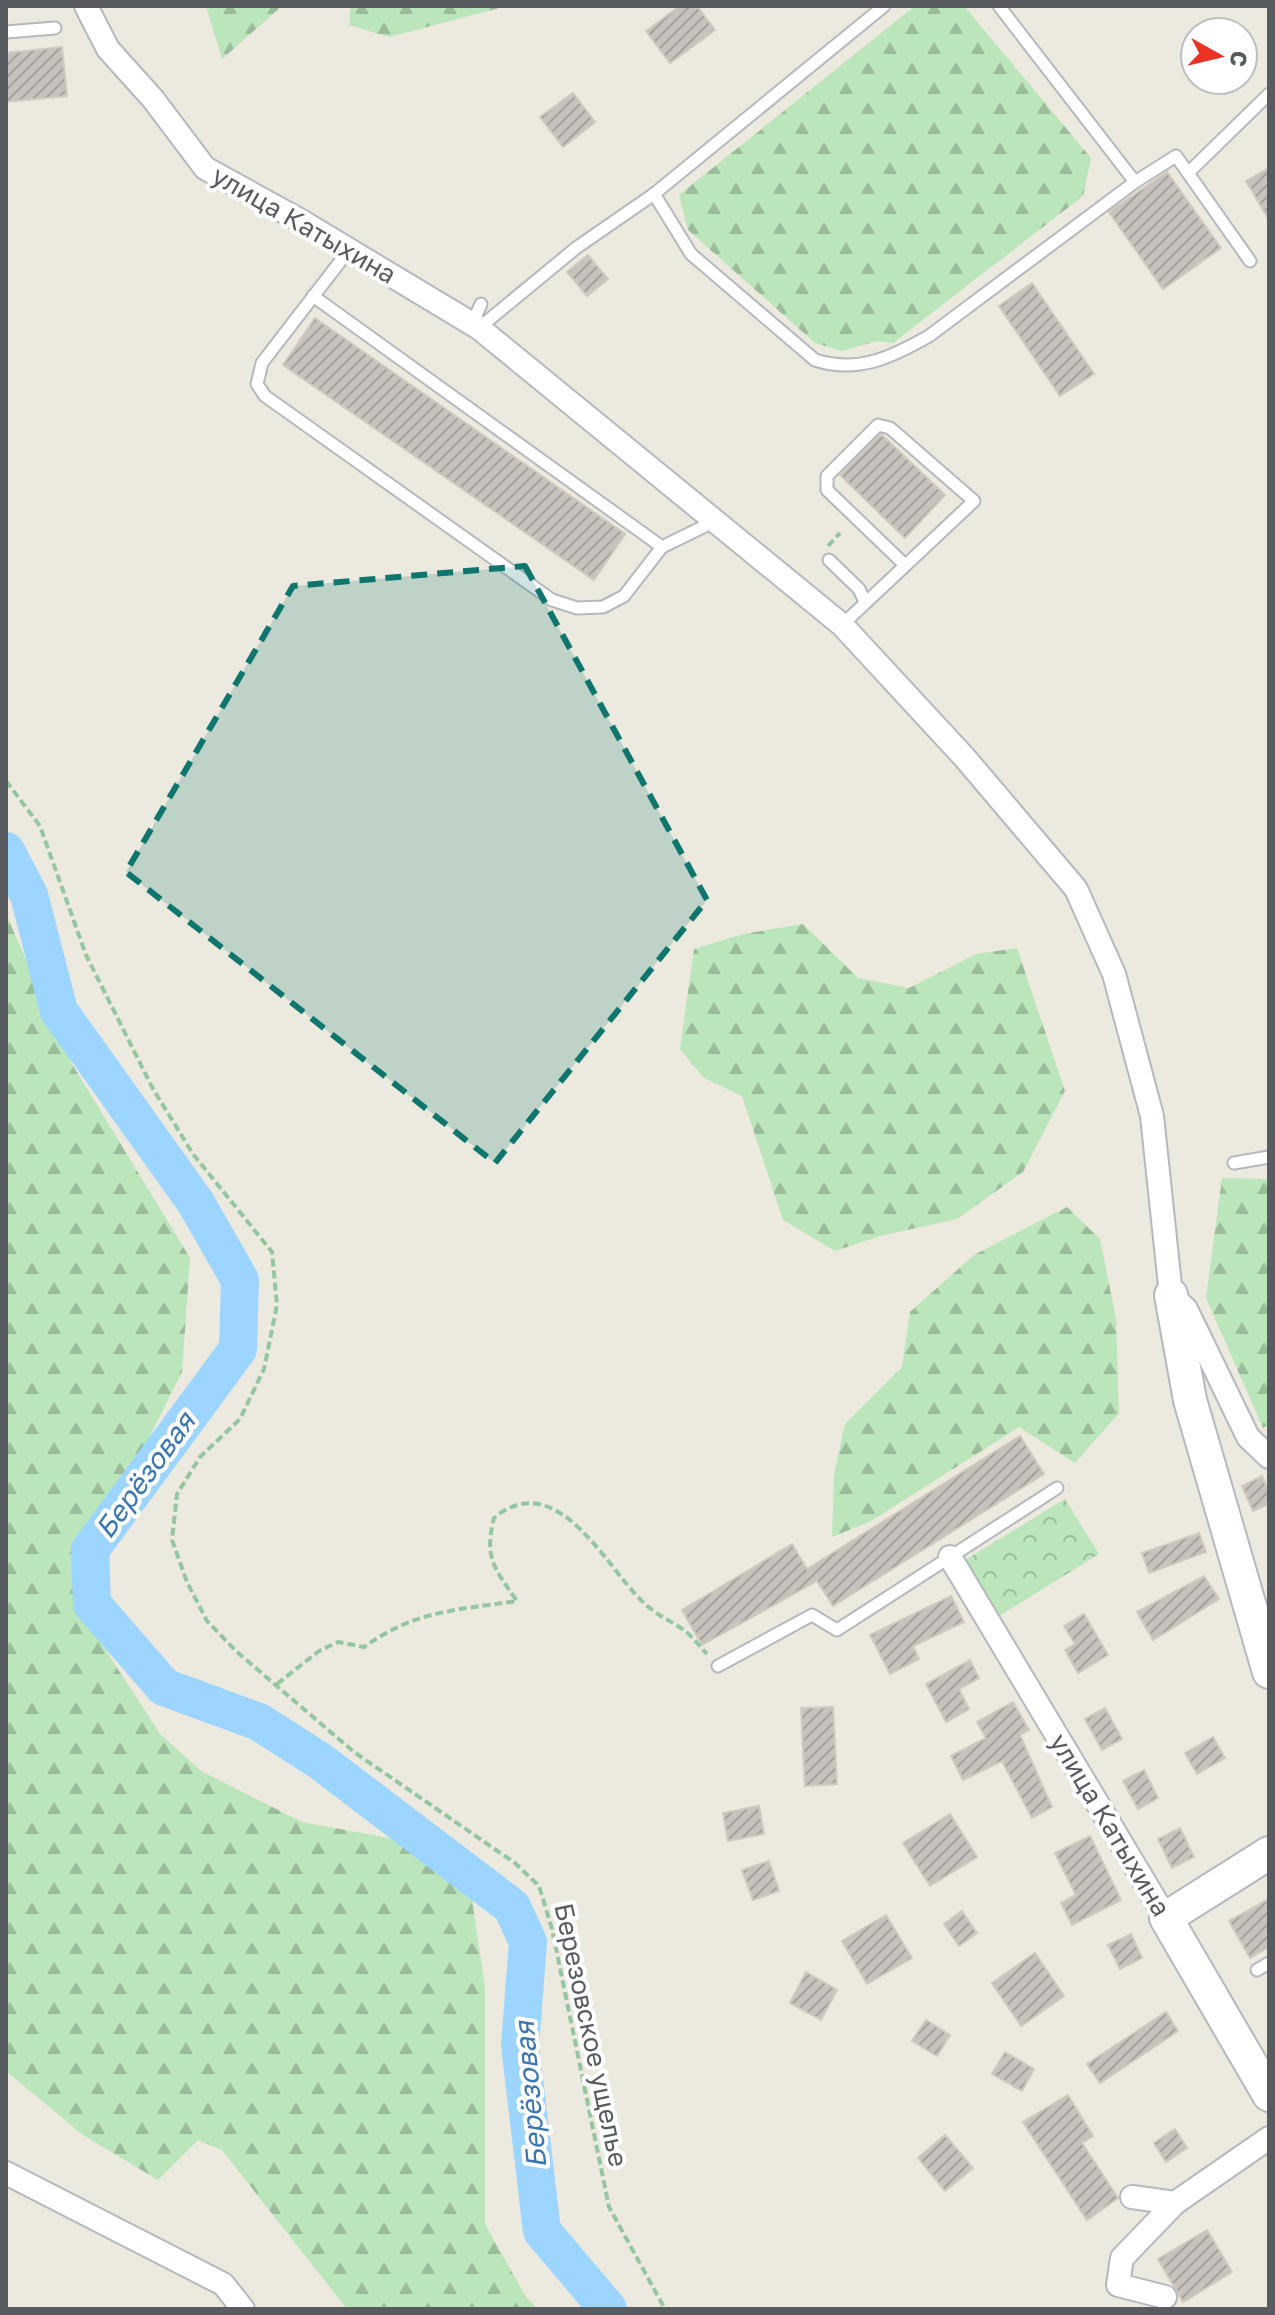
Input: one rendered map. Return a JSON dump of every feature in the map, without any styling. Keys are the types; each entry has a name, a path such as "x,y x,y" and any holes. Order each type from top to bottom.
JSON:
{"street":[{"name":"улица Катыхина","path":"86,6 108,49 153,99 205,168 481,324 842,625 965,758 1076,889 1114,974 1152,1116 1171,1295"},
{"path":"1171,1295 1186,1309 1248,1437 1269,1457"},
{"path":"1171,1295 1190,1400 1269,1672"},
{"name":"улица Катыхина","path":"950,1557 1269,2095"},
{"path":"1166,1918 1269,1853"},
{"path":"1165,2297 1118,2285 1122,2258 1175,2203 1269,2138"},
{"path":"6,2173 223,2284 243,2309"},
{"path":"1132,2197 1175,2203"}],"lane":[{"path":"481,324 576,248 654,194 884,6"},
{"path":"999,6 1135,182"},
{"path":"6,32 55,28"},
{"path":"1188,173 1269,94"},
{"path":"654,194 691,254 815,360 833,366 865,365 898,354 929,336 1135,182 1176,156 1250,261"},
{"path":"349,250 262,363 257,384 278,405 552,600 577,608 603,607 624,596 662,547 715,521"},
{"path":"313,296 662,547"},
{"path":"842,625 974,501 890,428 878,425 827,476 827,490 905,565"},
{"path":"829,560 859,589 865,602"},
{"path":"1234,1163 1269,1157"},
{"path":"718,1666 812,1615 837,1630 1057,1488"},
{"path":"1257,1970 1269,1963"}],"path":[{"name":"Березовское ущелье","path":"6,781 40,826 86,955 153,1089 193,1154 272,1252 277,1305 264,1369 240,1419 200,1457 177,1494 172,1540 187,1582 207,1621 237,1652 354,1752 515,1863 539,1886 552,1929 609,2207 665,2309"},
{"path":"277,1684 319,1651 338,1642 364,1647 394,1626 426,1615 517,1601 490,1555 488,1543 494,1518 518,1504 541,1506 564,1514 589,1535 616,1575 643,1603 666,1622 682,1628 718,1666"}],"highlighted area":[{"path":"525,566 707,900 495,1163 126,872 293,586"}],"green space":[{"path":"206,6 282,6 222,59"},
{"path":"351,6 507,6 389,37 349,25"},
{"path":"915,6 964,6 1091,158 1083,196 893,343 877,341 842,351 815,343 688,230 679,195"},
{"path":"6,914 72,1064 190,1258 182,1372 144,1448 82,1535 75,1588 83,1615 160,1734 201,1771 302,1822 410,1842 472,1900 485,1988 485,2224 526,2297 538,2309 347,2309 222,2150 198,2140 158,2180 83,2135 6,2071"},
{"path":"803,924 858,978 909,988 976,954 1017,948 1065,1091 1023,1172 957,1219 880,1236 835,1251 783,1220 742,1096 704,1078 680,1049 694,949 743,934"},
{"path":"1222,1178 1269,1179 1269,1425 1263,1428 1206,1298"},
{"path":"1067,1207 1100,1239 1116,1319 1119,1413 1075,1463 1019,1427 871,1521 832,1537 834,1475 845,1424 902,1367 910,1312 974,1255"},
{"path":"1065,1499 1099,1554 999,1616 965,1560"}],"building":[{"path":"680,6 697,6 715,30 670,63 646,31"},
{"path":"62,47 67,96 6,102 6,53"},
{"path":"573,93 595,122 563,147 540,117"},
{"path":"1269,168 1269,220 1246,181"},
{"path":"1167,172 1221,248 1163,289 1109,212"},
{"path":"588,255 608,279 587,296 567,272"},
{"path":"1032,283 1094,374 1060,396 999,306"},
{"path":"315,318 625,534 594,580 283,365"},
{"path":"881,434 945,495 905,538 840,475"},
{"path":"1020,1436 1044,1474 833,1606 817,1581 702,1645 682,1610 792,1544 807,1569"},
{"path":"1262,1476 1269,1492 1269,1504 1253,1511 1242,1486"},
{"path":"1199,1533 1206,1552 1149,1573 1142,1553"},
{"path":"1204,1576 1219,1599 1153,1640 1137,1612"},
{"path":"951,1596 964,1622 913,1646 919,1659 890,1674 870,1635"},
{"path":"1084,1614 1108,1655 1078,1673 1065,1650 1075,1644 1064,1626"},
{"path":"970,1660 979,1678 959,1689 969,1709 946,1722 926,1684"},
{"path":"1013,1702 1029,1730 1020,1735 1052,1807 1032,1818 1002,1761 963,1780 951,1756 986,1738 977,1722"},
{"path":"833,1707 837,1784 805,1786 801,1708"},
{"path":"1105,1708 1122,1739 1102,1750 1085,1719"},
{"path":"1213,1737 1225,1758 1197,1774 1185,1753"},
{"path":"1144,1770 1158,1798 1138,1809 1123,1781"},
{"path":"759,1806 764,1834 728,1841 723,1813"},
{"path":"950,1814 977,1857 930,1886 903,1843"},
{"path":"1180,1828 1194,1857 1172,1868 1158,1839"},
{"path":"1090,1836 1121,1900 1072,1925 1061,1903 1076,1895 1055,1853"},
{"path":"769,1861 779,1891 753,1900 742,1870"},
{"path":"1269,1899 1269,1947 1250,1958 1229,1921"},
{"path":"962,1911 977,1933 959,1946 944,1924"},
{"path":"886,1915 912,1958 867,1984 842,1941"},
{"path":"1131,1934 1142,1958 1120,1969 1108,1945"},
{"path":"1035,1953 1064,1996 1021,2026 992,1983"},
{"path":"806,1972 837,1990 821,2020 790,2003"},
{"path":"1166,2012 1178,2031 1100,2083 1087,2064"},
{"path":"926,2020 950,2035 937,2056 912,2041"},
{"path":"1005,2052 1034,2069 1022,2091 992,2074"},
{"path":"1068,2095 1093,2136 1082,2143 1118,2198 1087,2220 1023,2122"},
{"path":"1175,2129 1187,2148 1166,2162 1154,2143"},
{"path":"945,2135 973,2168 945,2191 918,2158"},
{"path":"1207,2230 1232,2272 1183,2302 1158,2259"}],"waterway":[{"name":"Берёзовая","path":"6,851 29,895 59,1011 196,1203 240,1280 238,1349 90,1550 92,1604 164,1687 259,1722 320,1761 512,1907 528,1942 520,2045 542,2231 608,2309"}]}
